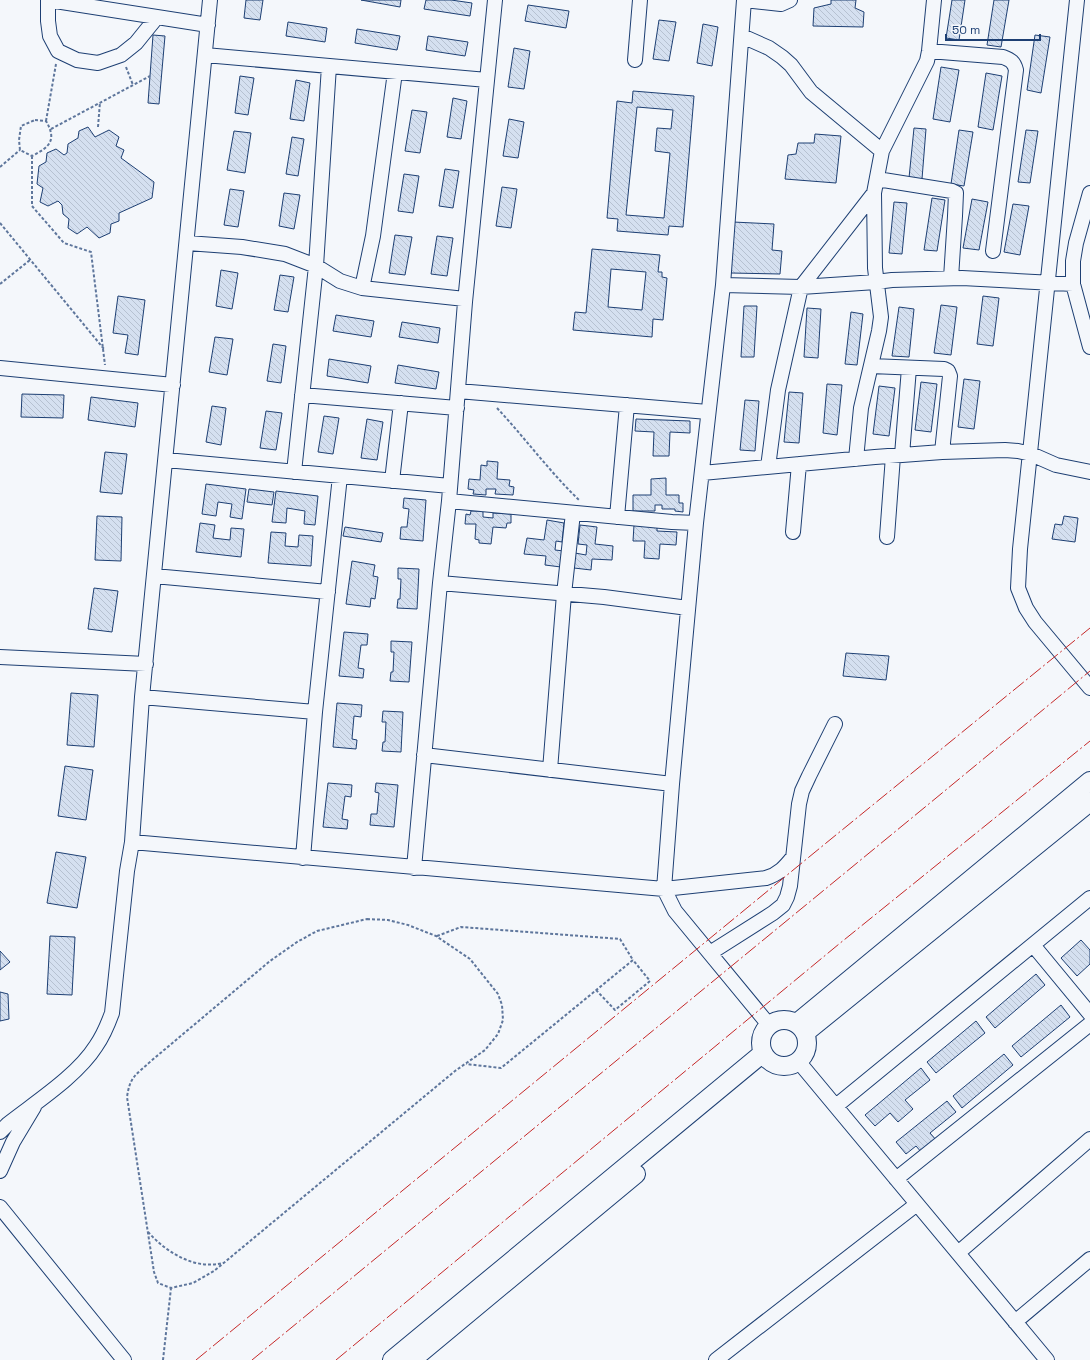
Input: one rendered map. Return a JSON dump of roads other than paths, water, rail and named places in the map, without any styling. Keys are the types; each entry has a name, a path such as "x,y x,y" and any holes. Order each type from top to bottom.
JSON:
{"main road":[{"path":"801,1028 1090,781"},
{"path":"801,1028 1090,802"},
{"path":"778,1020 788,1020 801,1028 807,1039 806,1051 798,1061 789,1066 779,1066 766,1057 761,1047 762,1035 768,1025 778,1020"},
{"path":"392,1360 766,1057"},
{"path":"412,1360 766,1057"}],"street":[{"path":"157,17 136,43 121,55 98,63 77,60 58,51 50,36 48,21 49,0 208,25"},
{"path":"0,1132 84,1062 96,1047 104,1033 112,1012 127,871 132,842 142,697 210,0"},
{"path":"414,868 440,583 449,502 465,299 495,0"},
{"path":"635,60 640,0"},
{"path":"768,1025 675,911 664,889 696,523 723,284 744,0 781,4 790,0"},
{"path":"856,459 861,408 881,317 876,282 874,250 875,186 882,151 927,61 934,0"},
{"path":"1077,0 1020,549 1018,588 1026,608 1035,622 1090,688"},
{"path":"742,36 768,48 782,57 811,92 882,151"},
{"path":"929,51 1004,57 1014,64 1016,70 993,251"},
{"path":"205,55 487,80"},
{"path":"294,472 316,266 329,66"},
{"path":"362,288 373,236 395,72"},
{"path":"875,186 952,191 956,193 956,216 951,278"},
{"path":"768,467 778,390 802,287 875,186"},
{"path":"1090,193 1076,243 1073,261 1073,284 1090,347"},
{"path":"187,243 242,247 279,252 316,266 340,281 362,288 465,299"},
{"path":"723,284 802,287 892,280 951,278 1002,279 1073,284"},
{"path":"871,366 944,369 948,372 950,376 942,452"},
{"path":"0,368 173,385"},
{"path":"887,537 909,368"},
{"path":"458,392 708,412"},
{"path":"302,395 457,408"},
{"path":"392,481 401,403"},
{"path":"617,517 627,405"},
{"path":"702,473 897,455 1005,450 1031,454 1056,465 1090,472"},
{"path":"166,460 450,486"},
{"path":"793,532 799,464"},
{"path":"304,858 315,712 340,476"},
{"path":"449,502 696,523"},
{"path":"550,770 564,594 573,513"},
{"path":"154,576 328,592"},
{"path":"440,583 604,597 688,608"},
{"path":"0,656 146,664"},
{"path":"142,697 315,712"},
{"path":"710,953 783,905 790,886 799,804 802,791 835,724"},
{"path":"424,755 672,784"},
{"path":"132,842 664,889 766,878 781,871 793,857"},
{"path":"836,1106 1090,898"},
{"path":"1033,945 1090,1014"},
{"path":"896,1179 1090,1024"},
{"path":"798,1061 1047,1360"},
{"path":"0,1171 13,1142 38,1100"},
{"path":"958,1253 1090,1139"},
{"path":"716,1360 917,1204"},
{"path":"0,1207 124,1360"},
{"path":"1015,1322 1090,1259"}]}
